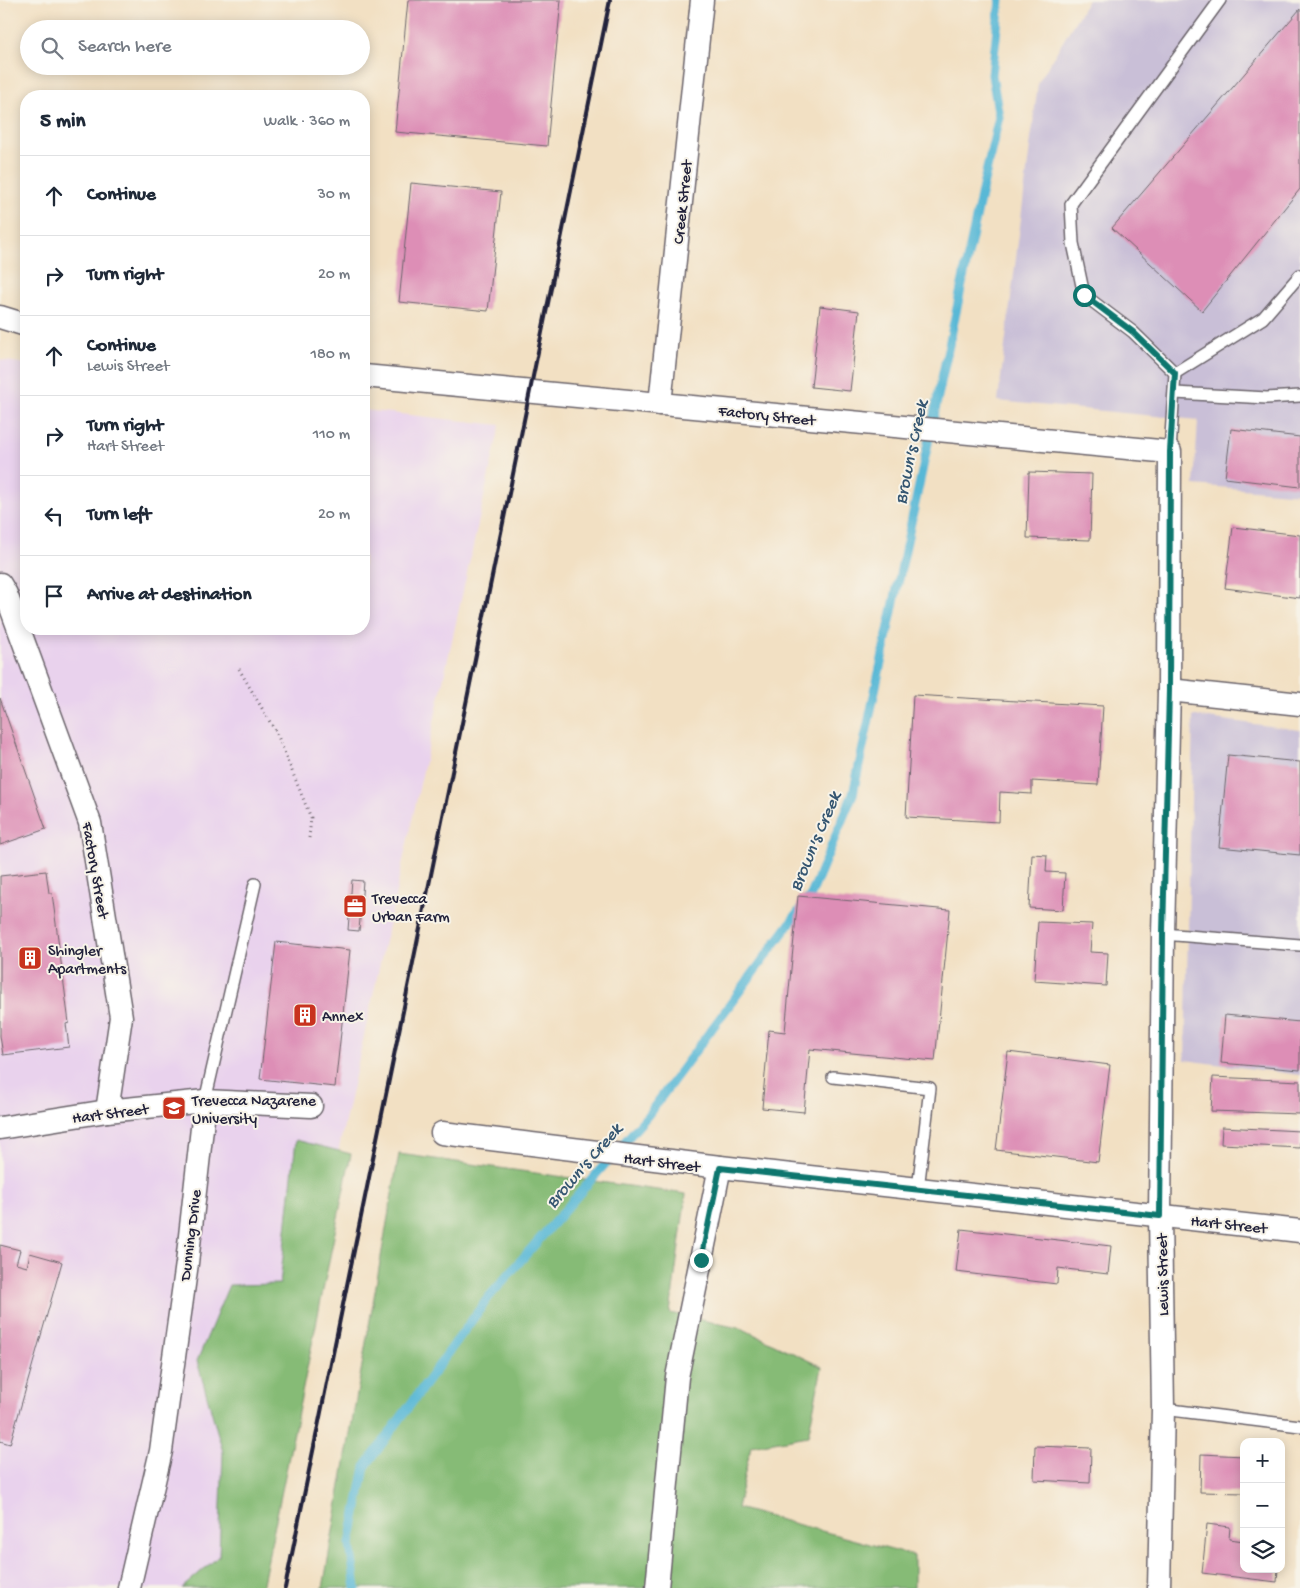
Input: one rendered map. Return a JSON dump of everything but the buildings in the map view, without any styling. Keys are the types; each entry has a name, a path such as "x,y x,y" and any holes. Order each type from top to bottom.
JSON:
{"street":[{"name":"Creek Street","path":"660,404 702,0"},
{"path":"0,317 20,324"},
{"name":"Factory Street","path":"370,377 1170,452"},
{"name":"Lewis Street","path":"1159,1588 1163,1409 1160,1216 1163,934 1169,690 1170,452"},
{"name":"Factory Street","path":"0,584 6,594 20,632"},
{"name":"Factory Street","path":"21,635 90,823 120,1017 107,1111"},
{"path":"1169,690 1300,704"},
{"name":"Hart Street","path":"0,1128 107,1111 205,1101 311,1106"},
{"name":"Dunning Drive","path":"129,1588 160,1451 186,1263 205,1101"},
{"name":"Hart Street","path":"442,1133 720,1168 1300,1231"},
{"path":"657,1588 676,1377 720,1168"}],"lane":[{"path":"1170,452 1175,373 1133,332 1084,295 1073,243 1071,204 1220,0"},
{"path":"1175,373 1263,318 1300,275"},
{"path":"1174,393 1267,398 1300,396"},
{"name":"Dunning Drive","path":"205,1101 255,884"},
{"path":"1163,934 1300,945"},
{"path":"833,1077 930,1088 918,1189"},
{"path":"1163,1409 1300,1426"}],"path":[{"path":"238,669 277,734 311,818 309,838"}],"shaded area":[{"path":"1088,0 1300,0 1300,494 1194,485 1198,420 998,401 1038,83"},
{"name":"Trevecca Nazarene University","path":"0,360 20,363 20,635 370,635 370,411 500,425 241,1588 0,1588"},
{"path":"1193,716 1300,730 1300,1075 1185,1060"}],"green space":[{"path":"296,1140 351,1154 262,1588 182,1588 219,1556 223,1452 197,1361 229,1285 280,1284"},
{"path":"399,1154 686,1194 670,1313 743,1329 822,1367 808,1436 751,1446 737,1508 914,1556 914,1588 323,1588"}],"waterway":[{"name":"Brown's Creek","path":"356,1588 350,1544 365,1467 488,1298 648,1115 811,895 853,794 999,117 992,75 1000,0"}],"railway":[{"path":"285,1588 610,0"}],"place":[{"name":"Trevecca Urban Farm","path":"355,906"},
{"name":"Shingler Apartments","path":"30,958"},
{"name":"Annex","path":"305,1015"},
{"name":"Trevecca Nazarene University","path":"174,1108"}],"route":[{"path":"701,1260 720,1168 1160,1216 1163,934 1169,690 1170,452 1175,373 1133,332 1084,295"}]}
